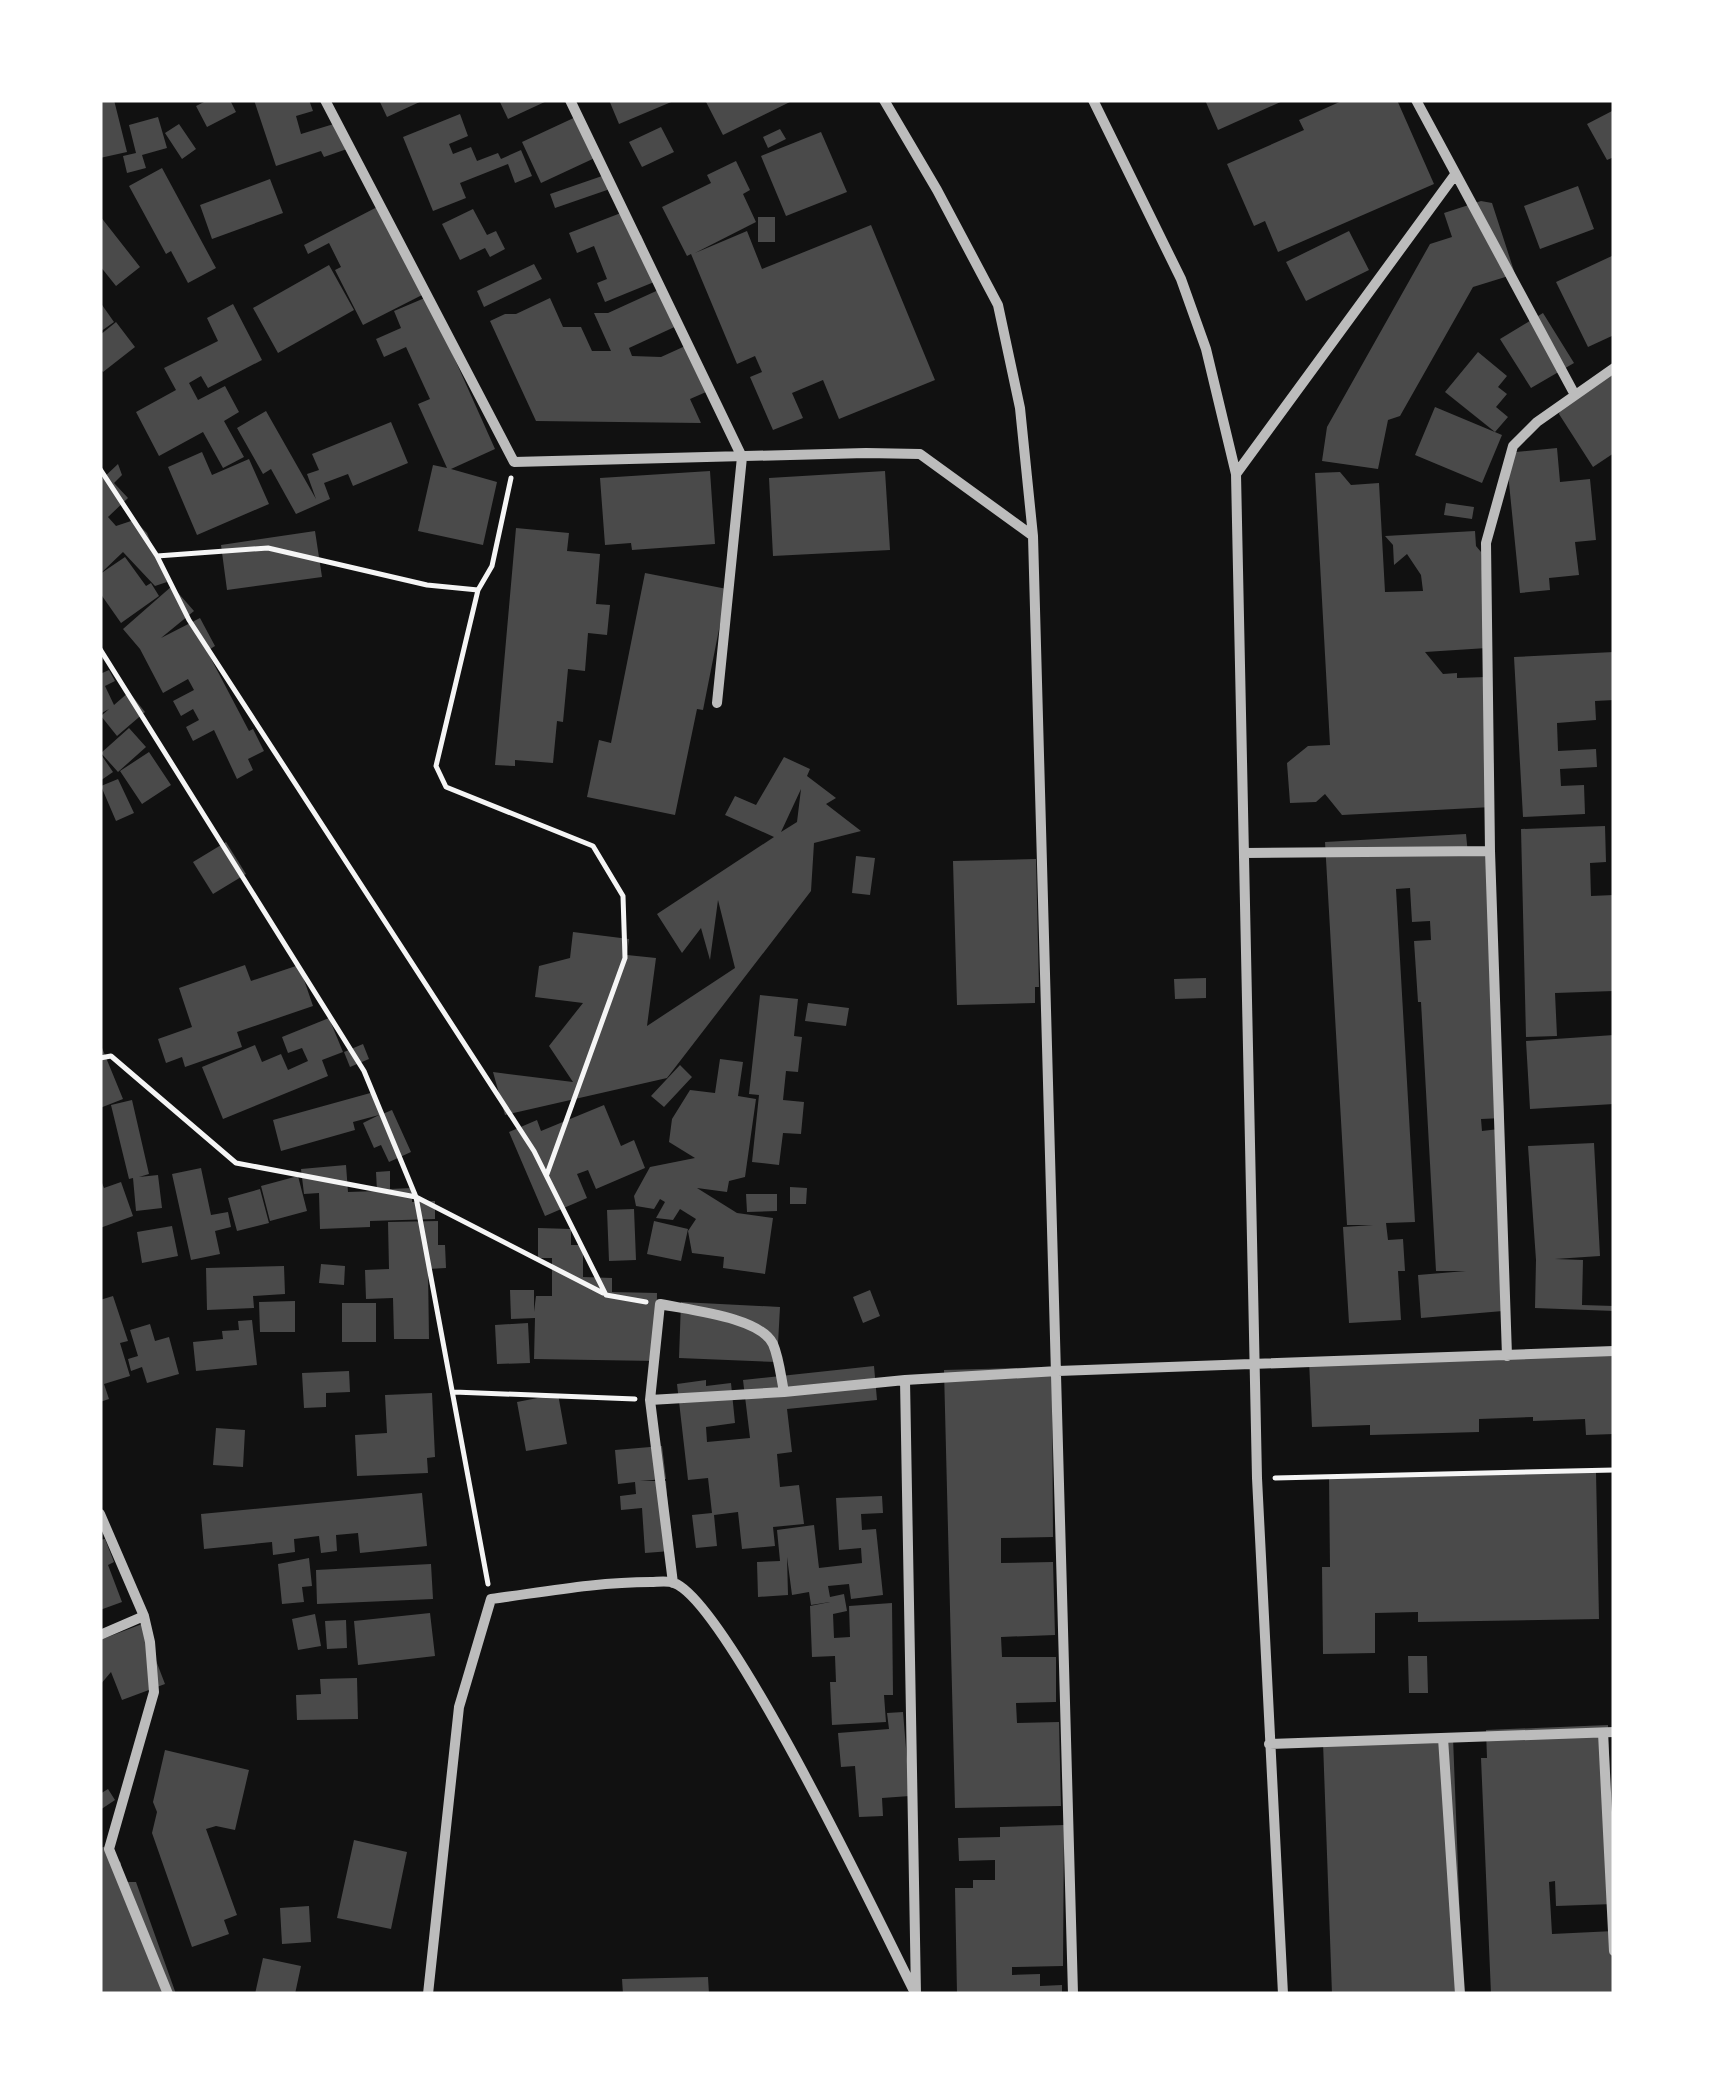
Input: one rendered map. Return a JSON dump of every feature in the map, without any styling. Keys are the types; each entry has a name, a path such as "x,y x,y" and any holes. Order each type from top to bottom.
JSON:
{"street":[{"path":"325,100 514,462 920,454 1033,536"},
{"path":"570,100 742,457 717,703"},
{"path":"884,100 998,305 1020,408 1033,536 1073,1994"},
{"path":"1093,100 1181,279 1206,348 1236,474 1257,1478 1283,1994"},
{"path":"1416,100 1575,395"},
{"path":"1236,474 1454,176"},
{"path":"1506,1356 1490,851 1486,543 1513,446 1536,422 1614,368"},
{"path":"1244,853 1490,851"},
{"path":"784,1392 772,1341 759,1329 744,1322 660,1304 650,1400 674,1582 716,1626 760,1695 916,1994 905,1380"},
{"path":"650,1400 1058,1371 1614,1351"},
{"path":"100,1514 144,1616 154,1692 105,1850 168,1994"},
{"path":"428,1994 459,1707 491,1599 587,1586 674,1582"},
{"path":"100,1635 144,1616"},
{"path":"1269,1744 1608,1733 1614,1951"},
{"path":"1443,1738 1460,1994"}],"path":[{"path":"514,462 492,566 478,590 436,766 446,787 593,846 623,896 625,958 547,1176"},
{"path":"100,469 157,556 189,620 534,1151 606,1295"},
{"path":"157,556 268,548 427,585 478,590"},
{"path":"100,649 364,1070 416,1197 491,1599"},
{"path":"100,1058 111,1056 236,1163 416,1197 606,1295 660,1304"},
{"path":"454,1392 650,1400"},
{"path":"1257,1478 1614,1470"}],"building":[{"path":"100,100 114,100 127,152 100,158"},
{"path":"208,100 230,100 236,112 207,127 196,106"},
{"path":"254,100 309,100 313,111 296,116 301,134 337,123 347,149 324,157 321,151 276,166"},
{"path":"379,100 424,100 387,117"},
{"path":"499,100 549,100 508,119"},
{"path":"609,100 676,100 619,124"},
{"path":"705,100 794,100 723,135"},
{"path":"1205,100 1285,100 1218,130"},
{"path":"1344,100 1397,100 1434,184 1278,252 1265,221 1254,226 1227,164 1304,130 1299,120"},
{"path":"1614,110 1614,157 1607,160 1587,124"},
{"path":"460,114 468,136 449,144 453,154 471,147 477,161 498,153 501,159 521,150 532,176 515,183 508,164 460,183 466,198 433,211 403,137"},
{"path":"580,115 599,156 541,183 522,142"},
{"path":"158,117 167,148 142,155 146,168 127,173 123,156 136,153 129,125"},
{"path":"179,124 196,149 182,159 165,133"},
{"path":"661,127 674,152 642,167 629,142"},
{"path":"780,129 786,139 768,148 763,137"},
{"path":"821,132 847,192 786,216 761,156"},
{"path":"736,161 750,190 743,194 756,222 695,253 747,231 762,269 871,225 935,380 839,419 823,380 792,393 803,418 773,430 750,377 762,372 755,356 737,364 691,254 687,256 662,207 711,183 707,175"},
{"path":"162,168 216,268 188,283 171,251 166,254 129,186"},
{"path":"605,175 610,189 555,208 550,194"},
{"path":"270,179 283,213 212,239 200,205"},
{"path":"1578,186 1594,229 1540,249 1524,206"},
{"path":"1481,201 1492,203 1515,274 1473,287 1400,416 1388,420 1378,469 1322,461 1327,427 1430,244 1452,237 1444,213"},
{"path":"379,206 424,294 363,325 335,270 341,267 329,243 308,254 304,245"},
{"path":"473,209 487,235 496,231 505,249 490,257 485,248 460,260 442,224"},
{"path":"626,211 636,236 641,235 659,280 605,302 597,283 607,279 594,246 577,253 569,233"},
{"path":"100,216 140,267 116,286 100,266"},
{"path":"758,217 775,217 775,242 758,242"},
{"path":"1349,231 1369,270 1306,301 1286,262"},
{"path":"1614,255 1614,335 1588,347 1556,282"},
{"path":"534,264 542,279 484,307 477,291"},
{"path":"329,265 354,310 278,353 253,308"},
{"path":"665,287 681,324 629,348 632,356 661,357 693,347 713,389 690,399 701,423 536,421 490,321 550,298 563,327 581,327 592,351 611,351 594,313 608,313"},
{"path":"427,297 495,449 451,469 497,482 483,545 418,531 433,465 447,468 418,404 430,399 406,347 384,357 376,339 401,328 394,311"},
{"path":"100,302 114,322 100,332"},
{"path":"233,304 262,360 208,388 201,376 189,383 198,400 225,386 239,412 224,421 244,457 223,468 203,432 159,456 136,412 176,390 164,368 218,341 207,318"},
{"path":"1543,313 1574,363 1531,388 1500,339"},
{"path":"116,322 135,347 103,372 100,335"},
{"path":"1478,352 1507,376 1498,387 1507,394 1496,407 1508,417 1495,432 1445,392"},
{"path":"1614,367 1614,453 1593,467 1559,414 1562,400"},
{"path":"1435,407 1502,435 1482,483 1415,455"},
{"path":"266,411 316,499 307,474 319,470 312,454 391,422 408,463 353,486 348,474 324,483 330,499 296,514 271,469 263,474 237,428"},
{"path":"1557,448 1560,482 1590,479 1596,540 1575,542 1579,575 1549,578 1550,590 1520,593 1506,453"},
{"path":"202,452 212,475 249,459 269,504 197,535 168,467"},
{"path":"118,464 122,475 114,483 128,498 108,517 116,526 134,520 147,533 167,582 155,586 123,552 100,574 100,481"},
{"path":"710,471 715,544 632,550 631,543 605,545 600,478"},
{"path":"885,471 890,550 773,556 769,478"},
{"path":"1340,472 1351,485 1379,483 1385,592 1423,591 1421,575 1407,554 1394,565 1393,545 1385,536 1475,531 1476,546 1481,552 1487,648 1425,652 1443,674 1457,673 1457,678 1486,677 1492,807 1342,815 1325,794 1316,802 1290,803 1287,763 1308,746 1330,745 1315,473"},
{"path":"1446,503 1474,507 1472,519 1444,515"},
{"path":"516,528 569,533 567,551 600,554 596,604 610,605 607,635 588,633 585,671 568,669 563,722 557,721 553,763 515,760 515,766 495,765"},
{"path":"315,531 322,577 227,590 221,545"},
{"path":"125,557 146,586 151,583 159,596 121,623 100,593 100,574"},
{"path":"645,573 727,589 703,710 697,709 675,815 587,797 599,740 611,743"},
{"path":"172,586 194,611 161,638 200,618 215,646 207,651 249,731 253,729 264,751 248,759 253,770 237,779 214,730 193,741 186,727 199,720 193,709 181,716 173,701 194,690 188,679 163,693 140,649 123,629"},
{"path":"1614,652 1614,700 1595,701 1596,720 1557,723 1558,751 1596,749 1597,767 1560,769 1561,786 1584,785 1585,814 1523,817 1514,657"},
{"path":"109,670 115,681 105,686 114,705 129,692 145,712 117,736 101,716 109,709 100,714 100,674"},
{"path":"129,728 146,747 118,772 101,753"},
{"path":"149,752 171,785 142,804 120,771"},
{"path":"100,753 113,772 100,781"},
{"path":"784,757 810,769 807,776 836,798 826,804 861,831 814,843 811,891 667,1078 505,1115 493,1072 573,1082 549,1046 583,1003 535,997 539,966 570,958 573,932 629,939 627,955 656,958 647,1026 735,968 718,900 710,960 701,928 682,953 657,914 774,837 725,815 735,796 756,805","holes":["801,789 797,822 781,832"]},
{"path":"118,779 134,813 116,821 101,786"},
{"path":"1605,826 1606,862 1590,863 1591,896 1614,895 1614,991 1555,993 1557,1036 1526,1037 1521,829"},
{"path":"1466,834 1468,854 1491,853 1504,1118 1481,1119 1482,1131 1499,1129 1503,1311 1421,1318 1418,1275 1466,1271 1436,1271 1414,941 1431,940 1430,921 1412,922 1410,888 1396,889 1415,1222 1386,1223 1388,1240 1403,1239 1405,1271 1398,1271 1401,1320 1349,1323 1343,1227 1373,1225 1347,1225 1325,842"},
{"path":"226,842 246,874 213,894 193,862"},
{"path":"856,856 875,858 870,895 852,893"},
{"path":"1036,859 1039,987 1035,987 1035,1003 957,1005 953,861"},
{"path":"245,965 251,981 299,965 313,1006 237,1032 242,1047 185,1067 182,1057 166,1063 158,1039 192,1027 179,988"},
{"path":"1206,978 1206,998 1175,999 1174,979"},
{"path":"760,995 798,999 794,1036 802,1037 798,1072 786,1071 783,1100 804,1102 801,1134 783,1133 779,1165 752,1162 759,1095 749,1094"},
{"path":"808,1003 849,1008 846,1026 805,1021"},
{"path":"329,1018 343,1052 322,1060 328,1076 223,1119 202,1067 255,1045 262,1062 281,1054 288,1070 308,1061 302,1048 288,1053 282,1037"},
{"path":"1614,1035 1614,1104 1530,1109 1526,1041"},
{"path":"100,1043 123,1099 100,1108"},
{"path":"363,1044 369,1059 350,1067 344,1052"},
{"path":"720,1059 743,1062 738,1096 756,1099 745,1177 729,1181 727,1192 697,1188 737,1213 773,1218 765,1274 723,1268 724,1257 692,1253 688,1231 696,1219 680,1209 673,1220 656,1218 665,1202 660,1199 654,1209 636,1206 634,1196 650,1167 695,1158 669,1142 672,1119 690,1090 715,1093"},
{"path":"680,1065 692,1077 664,1107 651,1096"},
{"path":"374,1092 380,1115 392,1110 411,1152 389,1162 381,1145 374,1148 363,1123 379,1115 353,1122 355,1130 281,1151 273,1120"},
{"path":"132,1100 149,1174 139,1177 158,1175 162,1208 136,1211 133,1178 129,1179 111,1105"},
{"path":"604,1105 621,1146 634,1140 645,1168 596,1189 588,1170 577,1174 587,1198 545,1216 509,1132 537,1120 541,1131"},
{"path":"1594,1143 1600,1256 1555,1259 1583,1260 1582,1305 1614,1306 1614,1311 1535,1308 1536,1260 1528,1146"},
{"path":"346,1165 348,1192 377,1191 376,1172 390,1171 390,1189 412,1188 412,1202 435,1201 435,1219 370,1221 370,1227 320,1229 319,1193 304,1194 301,1169"},
{"path":"201,1168 211,1215 228,1212 231,1227 215,1231 220,1254 191,1260 172,1174"},
{"path":"298,1176 307,1211 270,1221 261,1186"},
{"path":"100,1178 104,1188 121,1182 133,1216 100,1228"},
{"path":"790,1187 807,1188 806,1204 790,1204"},
{"path":"260,1189 269,1223 237,1231 228,1198"},
{"path":"746,1194 777,1194 777,1211 747,1212"},
{"path":"634,1209 636,1260 609,1261 607,1210"},
{"path":"438,1221 438,1245 445,1245 446,1268 428,1269 429,1339 394,1339 393,1298 366,1299 365,1270 389,1269 388,1222"},
{"path":"654,1221 688,1229 681,1261 647,1254"},
{"path":"172,1226 178,1256 142,1263 137,1232"},
{"path":"538,1228 571,1229 571,1245 583,1245 583,1277 612,1278 612,1292 657,1293 656,1361 534,1359 535,1318 511,1319 510,1290 534,1290 534,1312 536,1296 552,1296 552,1258 538,1258"},
{"path":"321,1264 345,1266 344,1285 319,1283"},
{"path":"284,1266 285,1294 253,1296 254,1308 207,1310 206,1268"},
{"path":"870,1290 880,1316 863,1323 853,1297"},
{"path":"113,1296 128,1341 120,1343 130,1376 104,1384 109,1399 100,1402 100,1300"},
{"path":"295,1301 295,1332 260,1332 259,1302"},
{"path":"681,1302 780,1307 777,1362 679,1358"},
{"path":"342,1303 376,1303 376,1342 342,1342"},
{"path":"252,1320 257,1365 196,1371 193,1342 223,1339 222,1331 239,1330 238,1321"},
{"path":"528,1323 530,1363 497,1364 495,1325"},
{"path":"150,1324 155,1341 169,1337 179,1374 147,1383 142,1367 131,1371 128,1359 138,1356 130,1330"},
{"path":"1614,1351 1614,1434 1586,1435 1585,1419 1533,1421 1533,1417 1479,1419 1479,1432 1370,1435 1370,1425 1312,1427 1309,1360"},
{"path":"874,1366 877,1400 787,1409 792,1452 777,1454 780,1487 799,1485 804,1524 773,1527 775,1546 742,1549 738,1512 714,1515 717,1546 696,1548 692,1515 712,1513 708,1478 688,1480 677,1384 706,1380 706,1386 731,1383 735,1423 706,1427 707,1442 750,1438 743,1380"},
{"path":"1052,1367 1053,1537 1001,1538 1001,1563 1053,1562 1055,1635 1001,1637 1002,1657 1056,1657 1056,1702 1016,1703 1017,1723 1059,1722 1061,1806 955,1808 944,1370"},
{"path":"349,1371 350,1392 326,1393 326,1407 304,1408 302,1373"},
{"path":"432,1393 435,1457 427,1458 428,1473 357,1476 355,1435 387,1433 385,1395"},
{"path":"558,1394 567,1444 526,1451 517,1402"},
{"path":"216,1428 245,1430 243,1467 213,1465"},
{"path":"662,1446 666,1479 640,1481 666,1481 671,1551 645,1553 642,1508 621,1510 620,1496 636,1494 635,1482 618,1484 615,1450"},
{"path":"1596,1472 1599,1619 1418,1622 1418,1612 1375,1613 1375,1653 1323,1654 1322,1567 1330,1567 1329,1476"},
{"path":"422,1493 427,1546 360,1553 358,1533 336,1535 337,1551 321,1553 319,1536 294,1539 295,1552 273,1555 272,1542 204,1549 201,1514"},
{"path":"882,1496 883,1513 861,1514 862,1530 876,1529 883,1595 851,1599 849,1584 828,1586 830,1597 844,1594 847,1611 833,1614 834,1638 850,1637 849,1606 892,1603 893,1695 884,1695 886,1722 832,1725 830,1682 836,1682 835,1656 812,1657 810,1606 830,1602 811,1605 809,1592 792,1595 787,1557 788,1595 758,1597 757,1562 780,1561 777,1530 814,1525 819,1568 862,1563 861,1548 839,1550 836,1498"},
{"path":"105,1539 114,1562 108,1565 122,1602 100,1610 100,1540"},
{"path":"309,1558 312,1586 302,1587 304,1602 282,1604 278,1564"},
{"path":"431,1564 433,1599 317,1604 316,1570"},
{"path":"430,1613 435,1656 358,1665 354,1621"},
{"path":"315,1614 321,1646 298,1650 292,1619"},
{"path":"346,1620 347,1648 327,1649 325,1621"},
{"path":"142,1624 165,1684 122,1700 111,1672 100,1685 100,1640"},
{"path":"1408,1656 1427,1656 1428,1693 1409,1693"},
{"path":"357,1678 358,1719 297,1720 296,1695 321,1694 320,1679"},
{"path":"903,1712 910,1796 882,1798 883,1816 859,1817 855,1766 841,1767 838,1733 889,1729 887,1713"},
{"path":"1608,1725 1614,1904 1556,1906 1555,1881 1549,1882 1552,1934 1614,1931 1614,1994 1491,1994 1481,1758 1487,1758 1486,1730"},
{"path":"1453,1737 1460,1994 1332,1994 1323,1742"},
{"path":"165,1750 249,1770 235,1830 216,1826 206,1829 237,1915 224,1920 229,1934 192,1947 152,1833 157,1812 153,1802"},
{"path":"108,1789 115,1800 100,1810 100,1794"},
{"path":"1064,1825 1063,1966 1012,1967 1012,1975 1040,1974 1040,1986 1062,1985 1062,1994 957,1994 955,1888 973,1888 973,1880 995,1880 995,1860 959,1861 958,1838 1000,1837 1000,1827"},
{"path":"354,1840 407,1852 391,1929 337,1918"},
{"path":"107,1846 121,1863 121,1882 136,1882 176,1994 100,1994 100,1848"},
{"path":"309,1906 311,1942 282,1944 280,1908"},
{"path":"263,1958 301,1966 295,1994 255,1994"},
{"path":"708,1977 709,1994 623,1994 622,1979"}]}
